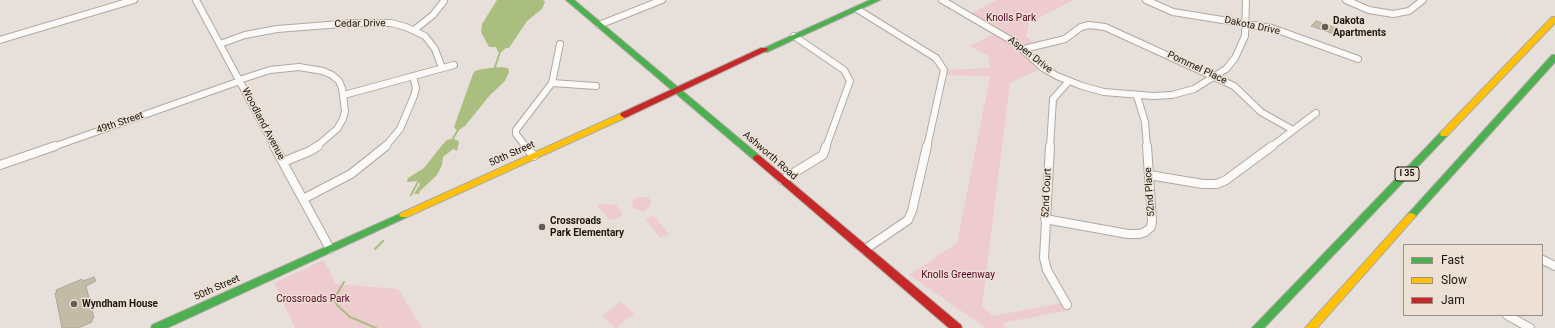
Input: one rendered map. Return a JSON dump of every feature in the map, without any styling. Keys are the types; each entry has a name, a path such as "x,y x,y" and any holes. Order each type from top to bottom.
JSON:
{"main road":[{"name":"Ashworth Road","path":"570,0 957,328"},
{"name":"50th Street","path":"156,328 794,36 876,0"},
{"name":"I 35","path":"1257,328 1555,19"},
{"path":"1310,328 1555,57"}],"street":[{"path":"0,40 134,0"},
{"name":"Woodland Avenue","path":"196,0 330,249"},
{"path":"599,25 662,0"},
{"name":"Aspen Drive","path":"942,0 998,32 1024,49 1043,68 1069,81 1104,92 1137,96 1162,96 1185,92 1202,85 1226,69 1240,50 1245,36 1246,0"},
{"name":"Dakota Drive","path":"1146,0 1173,12 1272,28 1358,59"},
{"path":"1346,0 1369,10 1385,13 1410,11 1423,0"},
{"path":"414,30 433,15 444,1"},
{"path":"856,9 936,58 943,67 944,72 912,211 908,220 864,250"},
{"name":"Cedar Drive","path":"220,44 244,35 271,30 354,23 391,23 414,30 425,36 432,44 442,68"},
{"name":"Pommel Place","path":"1024,49 1065,39 1081,27 1090,25 1105,26 1234,86 1261,112 1293,130"},
{"path":"782,180 823,155 848,85 849,78 844,70 794,36"},
{"path":"534,156 516,134 516,130 552,82 560,44"},
{"path":"284,162 310,151 333,133 343,120 345,111 344,95 454,65"},
{"name":"49th Street","path":"0,165 270,70 285,68 312,68 332,75 338,81 344,95"},
{"path":"303,199 351,174 385,147 393,138 405,119 416,88 413,76"},
{"name":"52nd Court","path":"1067,305 1047,270 1044,258 1053,99 1069,81"},
{"path":"552,82 596,86"},
{"name":"52nd Place","path":"1046,219 1128,234 1139,234 1145,232 1151,227 1152,221 1145,122 1137,96"},
{"path":"1149,175 1203,184 1217,184 1226,180 1316,113"},
{"path":"1544,260 1555,266"},
{"path":"1509,316 1530,328"}],"green space":[{"name":"Knolls Greenway","path":"997,0 1074,0 1029,23 1026,36 1037,46 1024,49 1043,68 1010,83 982,306 993,316 1066,302 1070,310 1002,323 1007,328 986,328 909,275 957,243 990,76 943,75 944,70 990,68 988,56 970,46 998,32 968,15"},
{"path":"648,197 651,201 649,208 643,212 633,208 632,205 634,199"},
{"path":"602,204 616,205 622,213 621,216 614,220 609,219 597,206"},
{"path":"653,215 669,234 660,238 646,219"},
{"name":"Crossroads Park","path":"324,260 336,284 398,289 422,328 295,328 274,283"},
{"path":"621,302 634,314 616,328 602,316"}],"shaded area":[{"path":"497,0 543,0 545,2 542,9 527,21 509,48 503,48 500,52 498,52 496,47 489,47 481,32 482,24"},
{"path":"500,67 508,68 509,72 505,81 490,95 465,126 457,131 454,127 475,71"},
{"path":"452,139 459,142 457,151 453,149 443,157 442,165 437,175 420,191 419,194 414,194 420,184 418,181 407,182 408,178 424,168 443,144 447,140"}],"building":[{"name":"Dakota Apartments","path":"1316,21 1339,29 1334,34 1311,26"},
{"name":"Wyndham House","path":"94,277 96,281 86,286 94,318 92,319 92,322 78,328 62,328 55,293 57,293 56,290 82,279 83,281"}],"waterway":[{"path":"494,70 500,52 505,47"},
{"path":"452,140 458,130"},
{"path":"411,195 419,180"},
{"path":"375,249 383,241"},
{"path":"344,282 334,299 337,305 350,317 376,328"}],"traffic: fast":[{"path":"570,0 757,158"},
{"path":"764,50 876,0"},
{"path":"1411,216 1555,57"},
{"path":"1257,328 1444,134"},
{"path":"156,328 404,215"}],"traffic: slow":[{"path":"1444,134 1555,19"},
{"path":"404,215 624,115"},
{"path":"1310,328 1411,216"}],"traffic: jam":[{"path":"624,115 764,50"},
{"path":"757,158 957,328"}],"place":[{"name":"Dakota Apartments","path":"1325,27"},
{"name":"Crossroads Park Elementary","path":"542,227"},
{"name":"Wyndham House","path":"74,304"}],"park label":[{"name":"Knolls Park","path":"1011,18"}]}
